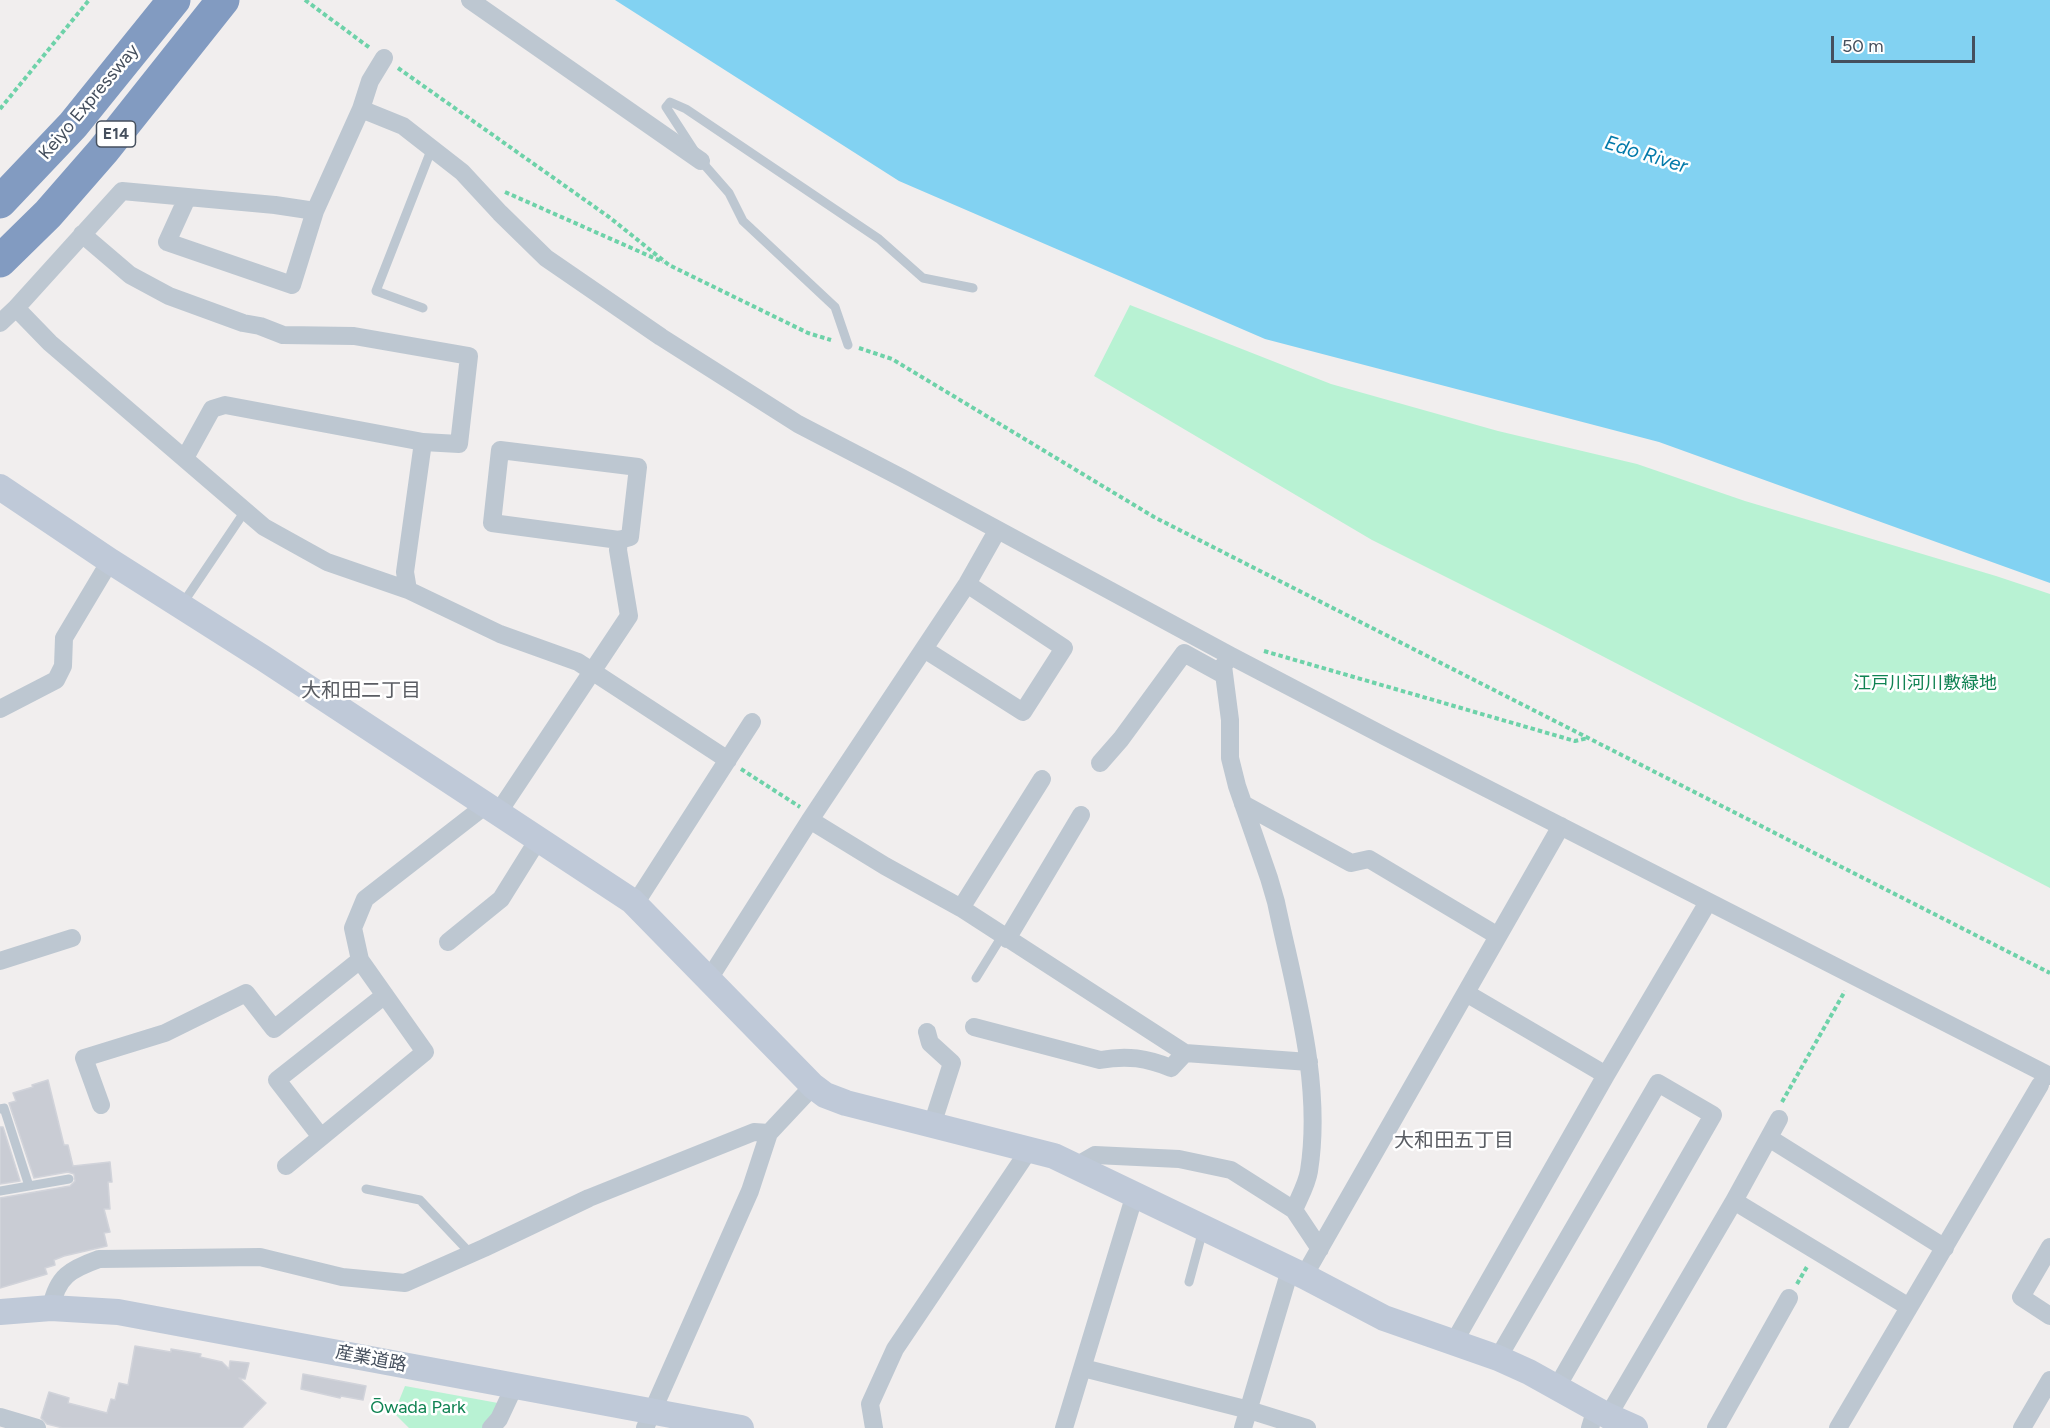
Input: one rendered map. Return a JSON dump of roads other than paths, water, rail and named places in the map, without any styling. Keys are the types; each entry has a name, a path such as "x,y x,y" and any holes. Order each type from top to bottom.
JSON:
{"highway":[{"name":"Keiyo Expressway","path":"0,202 73,124 174,0"},
{"name":"E14","path":"0,261 48,214 103,150 223,0"}],"street":[{"path":"470,0 701,161"},
{"path":"187,198 167,242 292,285 315,211 361,110 370,81 384,58"},
{"path":"361,110 403,126 432,148 462,172 546,258 661,337 798,424 1231,656 1854,976 2045,1080 1838,1428"},
{"path":"0,323 123,191 275,205 315,211"},
{"path":"82,234 130,275 170,296 243,323 260,326 274,333 354,336 469,356 459,444 423,441 225,405 212,409 185,458"},
{"path":"16,308 50,343 245,511 277,535 327,562 408,590 500,634 578,663 728,760"},
{"path":"408,590 405,572 423,441"},
{"path":"500,450 638,467 630,537 619,540 492,524 500,450"},
{"path":"0,487 110,561 539,838 635,904 813,1086 825,1095 846,1103 1054,1156 1297,1273 1384,1318 1498,1358 1557,1387 1598,1417 1635,1428"},
{"path":"709,979 812,818 967,585 993,538"},
{"path":"286,1166 425,1052 360,960 353,928 364,899 492,809 591,673 629,616 618,550 619,540"},
{"path":"0,709 56,680 63,666 64,638 110,561"},
{"path":"924,649 1023,712 1064,648 967,585"},
{"path":"1100,763 1184,653 1224,675"},
{"path":"1231,656 1223,666 1230,720 1230,758 1276,902 1309,1062 1313,1109 1309,1173 1294,1210"},
{"path":"635,904 753,722"},
{"path":"961,908 1042,779"},
{"path":"1243,804 1351,863 1369,859 1498,936"},
{"path":"1004,937 1081,815"},
{"path":"812,818 885,866 961,908 1185,1053 1309,1062"},
{"path":"1244,1428 1297,1273 1320,1249 1561,826"},
{"path":"448,942 501,899 539,838"},
{"path":"1454,1342 1606,1075 1708,902"},
{"path":"0,961 72,938"},
{"path":"101,1106 84,1058 165,1033 246,993 274,1029 360,960"},
{"path":"1466,993 1606,1075"},
{"path":"321,1137 277,1080 385,995"},
{"path":"974,1028 1100,1060 1117,1057 1150,1060 1172,1068 1185,1053"},
{"path":"927,1032 930,1043 952,1063 932,1125"},
{"path":"1498,1358 1658,1083 1713,1115 1557,1387"},
{"path":"648,1419 750,1191 769,1133 813,1086"},
{"path":"1598,1417 1734,1201 1779,1119"},
{"path":"51,1308 54,1292 62,1278 81,1266 99,1259 260,1257 342,1277 405,1283 600,1194 754,1132 769,1133"},
{"path":"1769,1138 1945,1248"},
{"path":"874,1428 870,1404 895,1349 1029,1150"},
{"path":"1076,1166 1095,1155 1179,1159 1231,1170 1294,1210 1320,1249"},
{"path":"1064,1428 1135,1194"},
{"path":"1734,1201 1909,1307"},
{"path":"2050,1247 2021,1297 2050,1316"},
{"path":"1716,1428 1789,1298"},
{"name":"産業道路","path":"0,1312 51,1308 117,1312 514,1387 648,1419 729,1427"},
{"path":"1083,1368 1249,1410 1306,1428"},
{"path":"2022,1428 2050,1380"},
{"path":"491,1428 499,1419 514,1387"},
{"path":"0,1417 33,1427"}],"lane":[{"path":"848,345 835,307 743,221 729,193 701,161 666,107 670,102 686,109 879,239 923,278 973,288"},
{"path":"423,308 376,291 432,148"},
{"path":"181,606 245,511"},
{"path":"976,978 1004,937"},
{"path":"0,1109 4,1108 29,1186"},
{"path":"0,1191 69,1179"},
{"path":"366,1188 420,1200 471,1254"},
{"path":"1189,1282 1204,1228"}],"water":[{"name":"Edo River","path":"615,0 2050,0 2050,583 1659,442 1265,339 899,181"}],"district":[{"name":"大和田二丁目","path":"361,691"},
{"name":"大和田五丁目","path":"1454,1141"}],"park label":[{"name":"江戸川河川敷緑地","path":"1925,684"},
{"name":"Ōwada Park","path":"418,1408"}]}
